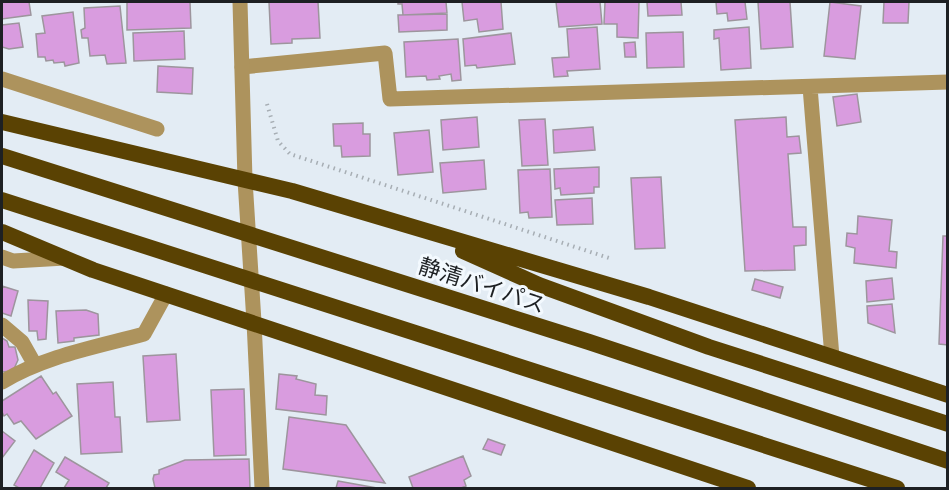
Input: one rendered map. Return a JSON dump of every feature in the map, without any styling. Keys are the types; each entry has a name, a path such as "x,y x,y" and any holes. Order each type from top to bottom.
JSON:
{"highway":[{"path":"2,122 292,190 649,297 948,395"},
{"name":"静清バイパス","path":"2,156 600,346 948,461"},
{"path":"2,200 897,489"},
{"path":"402,223 539,285 666,332 948,423"},
{"path":"2,232 93,270 748,489"}],"street":[{"path":"240,2 245,180 262,489"},
{"path":"242,67 384,53 390,99 948,82"},
{"path":"2,79 157,129"},
{"path":"810,87 832,357"},
{"path":"2,258 13,261 65,258"},
{"path":"2,382 35,365 144,334 166,294"},
{"path":"2,325 22,342 35,365"}],"path":[{"path":"263,65 271,119 278,141 290,154 616,260"}],"building":[{"path":"2,2 29,2 31,15 2,19"},
{"path":"127,2 190,2 191,28 127,30"},
{"path":"269,2 318,2 320,38 292,39 292,43 271,44"},
{"path":"398,2 446,2 447,13 403,15 402,4"},
{"path":"462,2 501,2 503,29 479,32 477,19 464,21"},
{"path":"556,2 600,2 602,24 559,27"},
{"path":"605,2 639,2 638,38 617,37 617,24 604,24"},
{"path":"647,2 681,2 682,15 648,16"},
{"path":"716,2 745,2 747,19 728,21 727,13 717,14"},
{"path":"758,2 790,2 793,47 761,49"},
{"path":"830,2 861,6 855,59 824,56"},
{"path":"884,2 909,2 908,23 883,23"},
{"path":"120,6 126,63 107,64 105,55 90,56 88,38 82,38 81,30 85,28 84,8"},
{"path":"73,12 79,63 65,66 64,62 54,63 53,60 46,61 45,57 38,57 36,34 45,33 42,16"},
{"path":"447,14 447,30 399,32 398,15"},
{"path":"19,23 23,47 9,49 2,47 2,25"},
{"path":"597,27 600,69 567,71 568,76 554,77 552,58 569,57 567,29"},
{"path":"749,27 751,68 721,70 719,38 714,39 714,30"},
{"path":"184,31 185,59 134,61 133,33"},
{"path":"683,32 684,67 647,68 646,33"},
{"path":"511,33 515,64 477,68 476,65 465,66 463,39"},
{"path":"458,39 461,80 452,81 451,74 439,76 440,79 427,80 426,76 406,77 404,42"},
{"path":"635,42 636,57 625,57 624,43"},
{"path":"158,66 193,68 192,94 157,92"},
{"path":"857,94 861,122 837,126 833,97"},
{"path":"477,117 479,147 443,150 441,120"},
{"path":"786,117 787,137 799,136 801,153 788,154 793,227 806,227 806,245 794,246 795,270 745,271 735,120"},
{"path":"545,119 548,165 522,166 519,120"},
{"path":"363,123 363,134 370,134 370,156 342,157 341,146 334,146 333,124"},
{"path":"593,127 595,150 554,153 553,130"},
{"path":"429,130 433,172 398,175 394,133"},
{"path":"484,160 486,189 443,193 440,163"},
{"path":"599,167 599,187 594,187 594,193 561,195 560,188 555,189 554,169"},
{"path":"550,169 552,217 529,218 528,212 520,213 518,170"},
{"path":"661,177 665,248 635,249 631,178"},
{"path":"592,198 593,224 557,225 555,200"},
{"path":"858,216 892,220 889,251 897,252 896,268 854,263 855,248 846,246 847,233 857,234"},
{"path":"943,236 948,236 948,345 939,344"},
{"path":"892,278 894,299 867,302 866,281"},
{"path":"755,279 783,287 780,298 752,290"},
{"path":"2,286 18,291 11,316 2,313"},
{"path":"28,300 48,301 46,339 38,340 37,331 29,331"},
{"path":"892,304 895,333 868,323 867,306"},
{"path":"86,310 98,314 99,335 74,338 74,341 58,343 56,311"},
{"path":"2,338 7,341 9,347 15,347 18,360 13,371 2,372"},
{"path":"176,354 180,420 147,422 143,356"},
{"path":"279,374 297,376 296,379 316,384 315,395 327,396 326,415 276,409"},
{"path":"41,376 53,394 56,392 72,416 36,439 21,421 14,424 7,414 4,416 2,401"},
{"path":"113,382 115,417 120,417 122,452 81,454 77,384"},
{"path":"244,389 246,455 214,456 211,390"},
{"path":"289,417 346,425 385,483 283,469"},
{"path":"2,431 15,441 2,458"},
{"path":"488,439 505,445 501,455 483,449"},
{"path":"34,450 54,463 40,488 19,488 14,485"},
{"path":"463,456 471,476 464,480 466,486 461,488 413,488 409,477"},
{"path":"65,457 109,483 106,488 64,488 69,480 56,472"},
{"path":"249,459 250,488 155,488 153,479 154,475 159,474 159,470 185,460"},
{"path":"338,481 377,488 336,488"}]}
